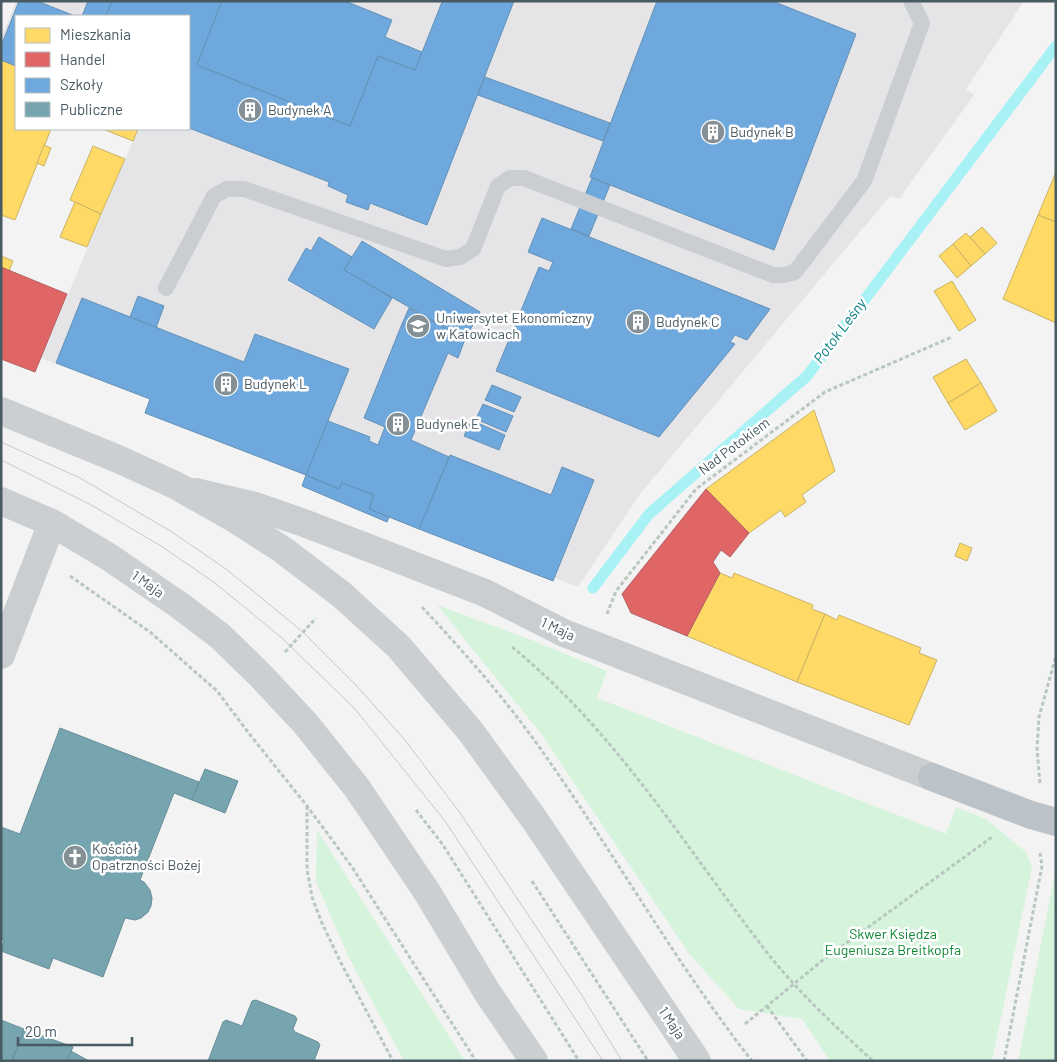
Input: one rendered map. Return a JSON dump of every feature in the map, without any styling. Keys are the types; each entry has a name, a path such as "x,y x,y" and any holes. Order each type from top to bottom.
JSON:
{"highway":[{"path":"932,777 1031,815 1056,822"}],"street":[{"name":"1 Maja","path":"1,411 118,459 182,489 235,518 283,550 342,595 399,647 472,732 545,836 697,1061"},
{"name":"1 Maja","path":"182,489 255,506 304,523 485,593 564,633 932,777"},
{"name":"1 Maja","path":"1,501 52,524 109,557 220,636 261,676 305,724 368,804 427,892 488,992 534,1061"},
{"path":"1,655 52,524"}],"lane":[{"path":"166,288 214,196 226,189 244,189 446,259 460,257 473,250 498,186 510,178 524,178 773,275 795,272 864,180 922,23 911,1"}],"path":[{"name":"Nad Potokiem","path":"594,645 616,591 696,488 826,392 952,336"},
{"path":"40,557 150,632 217,691 352,867 476,1061"},
{"path":"418,603 477,667 525,728 640,897 711,1006 752,1061"},
{"path":"282,654 316,618 323,624"},
{"path":"512,647 554,685 581,713 639,779 770,956 823,1015 873,1061"},
{"path":"1039,790 1040,774 1037,741 1039,717 1056,656"},
{"path":"307,806 307,868 312,897 321,921 393,1061"},
{"path":"745,1024 823,960 998,832"},
{"path":"1004,1061 1042,866 1040,852 1036,847"},
{"path":"531,880 648,1061"},
{"path":"767,1006 807,1061"},
{"path":"574,1053 579,1061"}],"shaded area":[{"name":"Uniwersytet Ekonomiczny w Katowicach","path":"16,1 1024,1 966,89 974,95 899,199 890,196 640,494 578,587 555,578 553,581 390,517 387,522 302,486 306,475 145,413 149,399 41,358 138,130 190,130 190,15 15,15 15,66 1,60 1,39"}],"green space":[{"name":"Skwer Księdza Eugeniusza Breitkopfa","path":"437,605 529,639 607,671 597,698 946,834 956,807 986,819 1026,852 1032,867 992,1061 830,1061 802,1019 739,1009 690,955 542,735"},
{"path":"317,830 465,1061 404,1061 349,958 316,882"},
{"path":"1056,868 1056,1054 1054,1061 1018,1061"}],"building: Mieszkania":[{"path":"1,60 15,66 15,130 51,130 15,220 1,215"},
{"path":"106,130 138,130 133,141"},
{"path":"44,145 51,148 44,166 37,163"},
{"path":"93,146 125,159 101,214 70,200"},
{"path":"1056,172 1056,222 1038,215"},
{"path":"75,202 101,214 87,247 60,237"},
{"path":"1038,215 1056,222 1056,323 1003,299"},
{"path":"982,227 997,243 985,254 970,237"},
{"path":"966,233 985,254 971,266 953,244"},
{"path":"953,244 971,266 957,278 939,256"},
{"path":"1,256 13,261 9,271 1,267"},
{"path":"952,281 976,320 959,331 934,291"},
{"path":"966,359 981,383 948,403 933,377"},
{"path":"981,383 997,411 965,430 948,403"},
{"path":"814,410 835,471 802,495 806,502 785,517 781,510 749,533 706,489"},
{"path":"960,543 972,548 967,561 955,556"},
{"path":"720,573 732,578 734,573 813,605 812,609 825,614 797,682 687,636"},
{"path":"825,614 837,620 839,615 921,648 919,653 937,660 909,725 797,682"}],"building: Handel":[{"path":"1,267 67,294 35,372 1,359"},
{"path":"706,489 749,533 730,557 721,550 713,562 720,573 687,636 631,613 622,594"}],"building: Szkoły":[{"path":"19,1 37,1 72,15 15,15 15,66 1,60 1,46"},
{"path":"88,1 112,1 106,15 82,15"},
{"name":"Budynek A","path":"112,1 222,1 197,65 350,126 378,56 415,70 442,2 439,1 514,1 427,225 370,203 368,210 346,202 348,195 328,186 329,182 190,128 190,15 106,15"},
{"path":"222,1 345,1 392,20 385,37 422,52 415,70 378,56 350,126 197,65"},
{"name":"Budynek B","path":"657,1 772,1 856,34 774,250 590,177"},
{"path":"485,77 610,123 603,141 478,95"},
{"path":"592,178 610,185 589,236 571,229"},
{"name":"Budynek C","path":"542,218 770,309 747,340 735,335 730,342 735,344 659,437 496,371 539,267 549,271 553,262 528,252"},
{"path":"319,237 352,257 344,270 392,298 374,329 288,280 306,248 311,251"},
{"path":"362,241 480,312 465,339 344,270"},
{"path":"138,296 164,306 156,328 130,317"},
{"name":"Budynek L","path":"82,298 244,362 255,334 349,369 306,475 145,413 150,399 56,363"},
{"path":"409,308 419,314 413,329 402,324"},
{"name":"Budynek E","path":"419,314 465,339 458,358 448,353 411,440 449,457 419,529 369,509 374,495 342,483 339,489 306,475 328,421 370,437 369,441 378,445 385,427 364,418 402,324 413,329"},
{"path":"492,385 521,397 514,412 485,400"},
{"path":"483,404 513,416 506,432 476,419"},
{"path":"471,420 505,435 499,450 464,436"},
{"path":"450,455 551,495 562,467 594,480 553,581 419,529"},
{"path":"306,475 339,489 342,483 374,495 369,509 389,517 387,522 302,486"}],"building: Publiczne":[{"name":"Kościół Opatrzności Bożej","path":"60,728 199,782 192,800 174,793 140,880 150,890 151,906 148,912 141,918 135,920 125,918 103,977 53,958 49,969 1,951 4,940 1,939 1,827 20,834"},
{"path":"205,769 238,781 225,813 192,800"},
{"path":"256,1000 295,1016 297,1019 293,1029 295,1032 318,1042 320,1045 314,1061 208,1061 223,1022 226,1020 242,1026 252,1001"},
{"path":"1,1020 24,1029 12,1061 1,1061"},
{"path":"24,1029 73,1047 67,1061 12,1061"},
{"path":"71,1051 89,1061 67,1061"}],"waterway":[{"name":"Potok Leśny","path":"593,588 649,514 807,376 1056,46"}],"tram line":[{"path":"1,442 80,478 172,532 226,569 303,632 355,684 405,740 460,813 581,994 622,1061"},
{"path":"1,460 93,506 161,546 215,583 282,638 355,709 445,821 603,1061"}],"place":[{"name":"Budynek A","path":"250,110"},
{"name":"Budynek B","path":"713,132"},
{"name":"Budynek C","path":"638,322"},
{"name":"Uniwersytet Ekonomiczny w Katowicach","path":"418,326"},
{"name":"Budynek L","path":"226,384"},
{"name":"Budynek E","path":"398,424"},
{"name":"Kościół Opatrzności Bożej","path":"75,857"}]}
